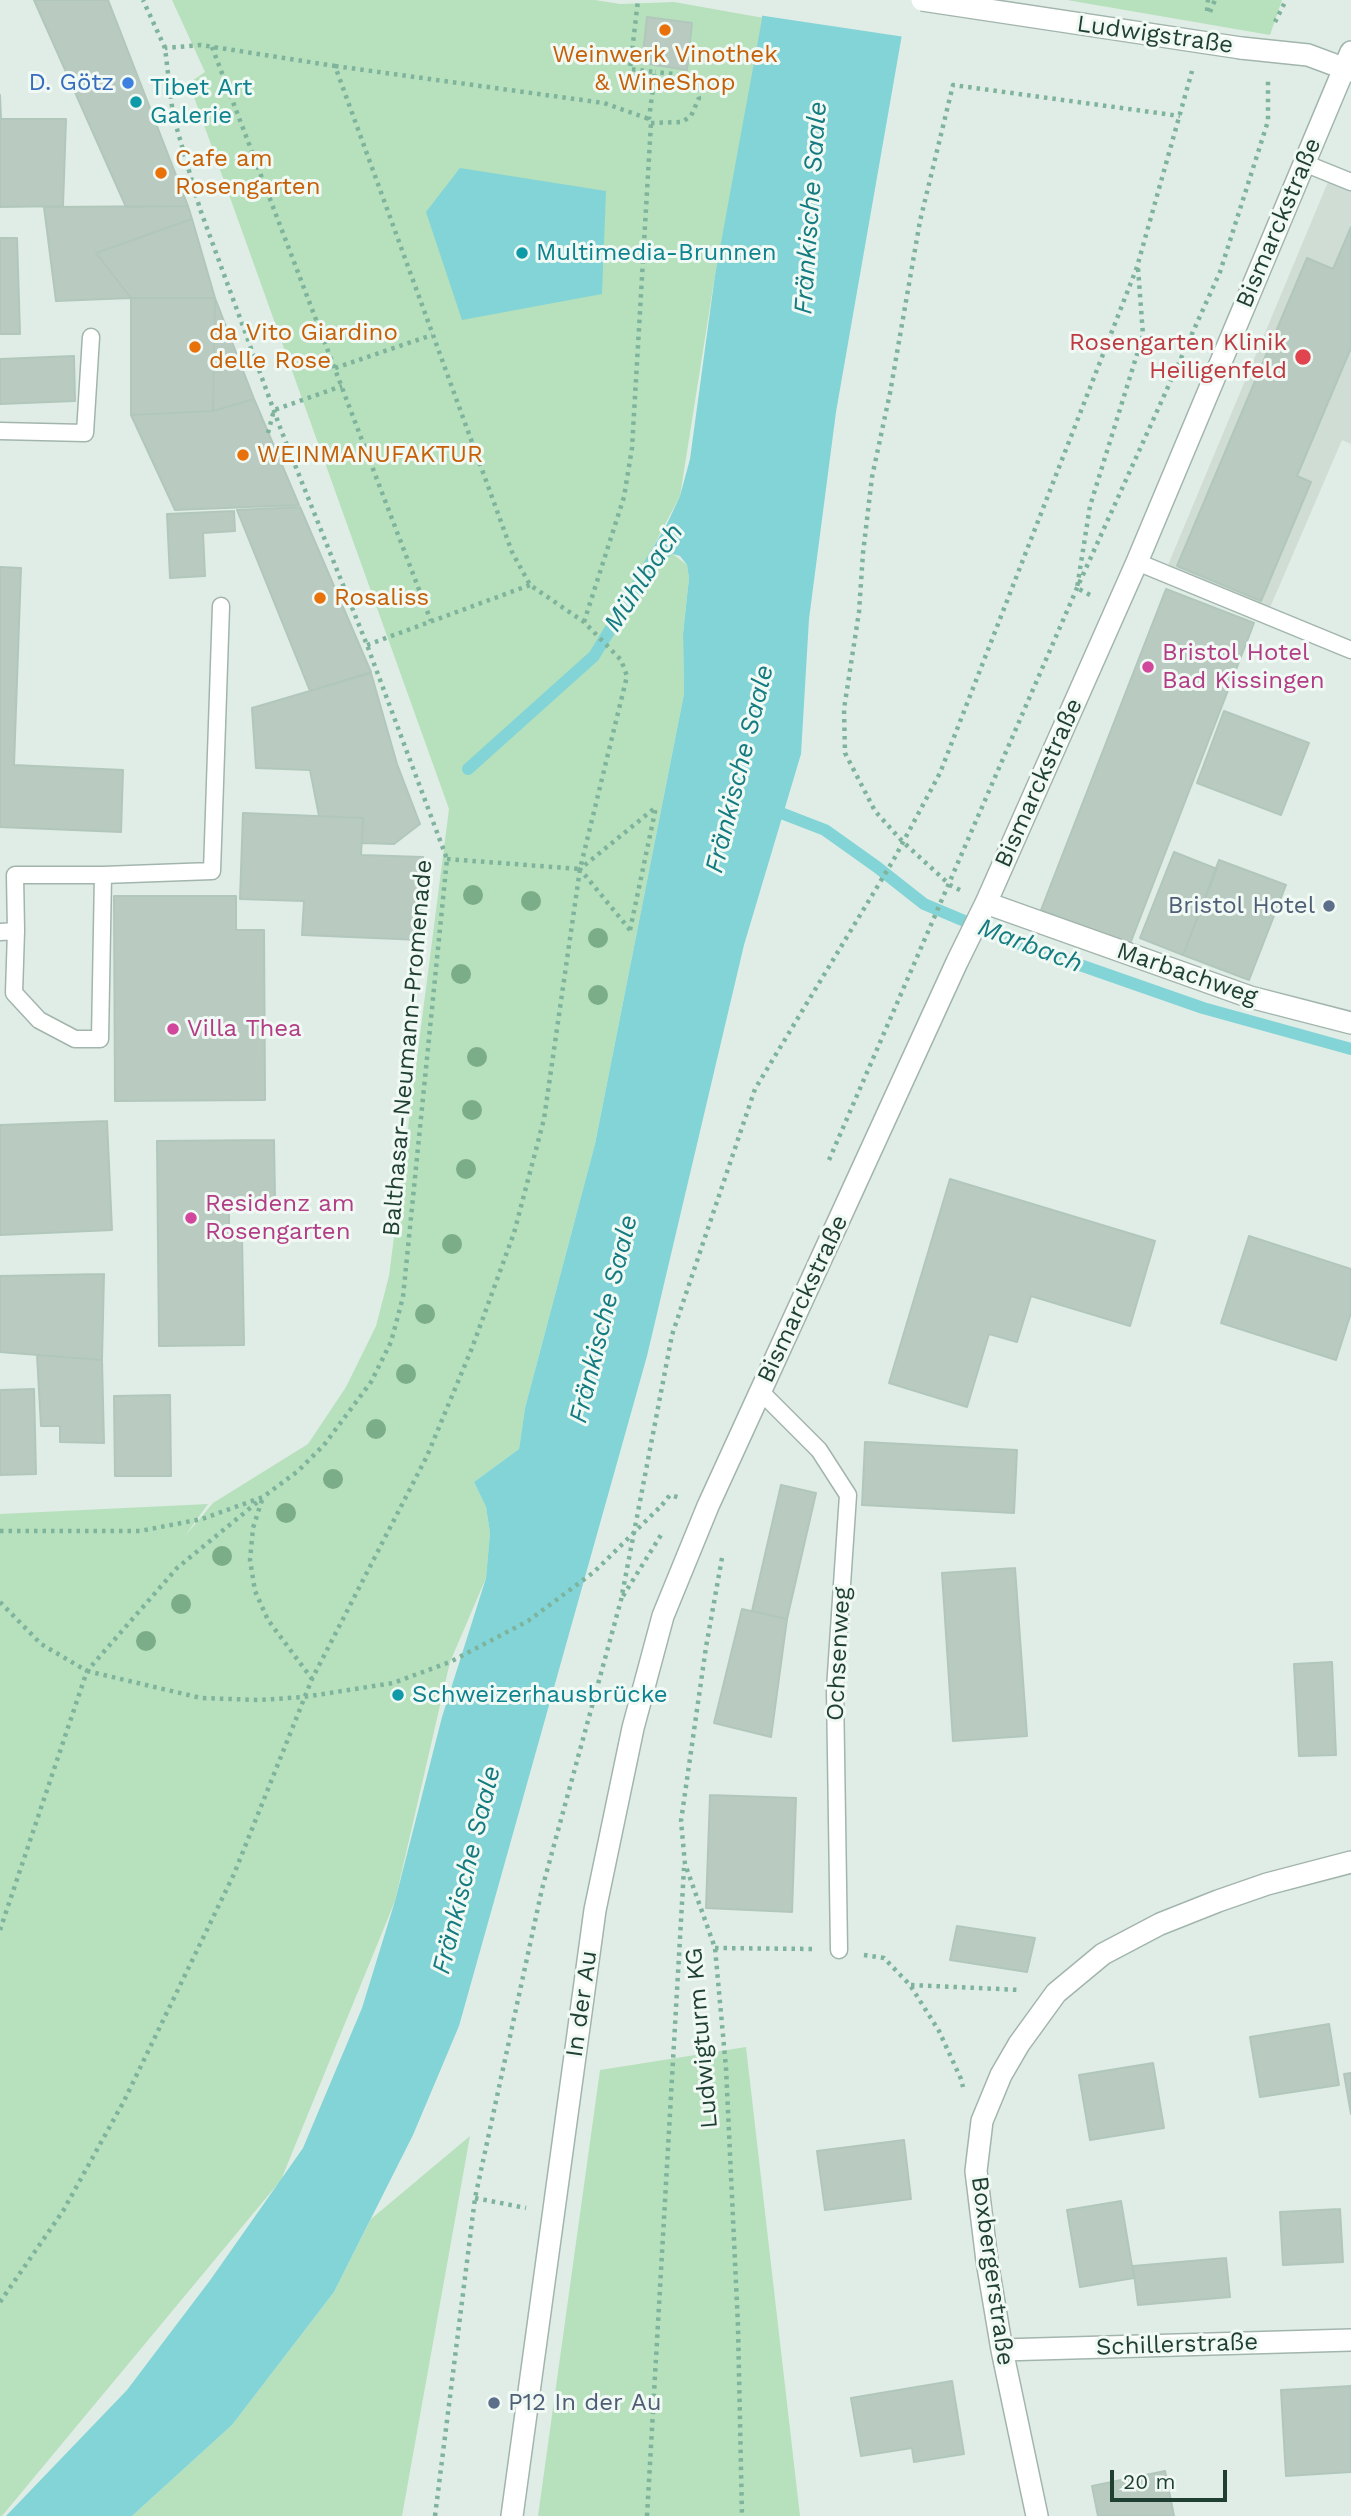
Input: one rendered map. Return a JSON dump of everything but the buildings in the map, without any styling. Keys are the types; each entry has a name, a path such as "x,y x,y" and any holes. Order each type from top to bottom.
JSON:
{"street":[{"name":"Ludwigstraße","path":"922,0 1349,63"},
{"name":"Bismarckstraße","path":"708,1506 986,903 1137,562 1304,163 1349,63"},
{"name":"Marbachweg","path":"986,903 1250,997 1351,1023"},
{"name":"In der Au","path":"512,2516 595,1910 633,1728 663,1616 708,1506"},
{"name":"Boxbergerstraße","path":"1037,2516 1002,2350 976,2171 982,2121 1001,2075 1019,2044 1056,1993 1102,1954 1160,1924 1267,1884 1351,1862"},
{"name":"Schillerstraße","path":"1002,2350 1351,2340"}],"lane":[{"path":"1304,163 1351,183"},
{"path":"0,431 85,433 91,337"},
{"path":"1137,562 1351,650"},
{"path":"103,874 100,1039 75,1039 39,1020 14,993 8,932 15,875 212,871 221,606"},
{"name":"Ochsenweg","path":"761,1392 819,1450 848,1495 835,1689 839,1950"}],"path":[{"name":"Balthasar-Neumann-Promenade","path":"0,1531 140,1531 202,1519 263,1497 298,1471 324,1445 371,1382 391,1342 403,1297 447,859 367,645 274,410 200,209 173,115 165,48 143,0"},
{"path":"165,48 201,45 604,103 650,121 682,122 691,116 699,98 692,80 684,75 630,69 638,0"},
{"path":"212,47 431,621"},
{"path":"927,937 1077,588 1220,272 1268,121 1267,49"},
{"path":"435,2516 475,2199 542,1889 621,1600 672,1335 755,1089 894,859 940,773 1138,267 1195,63"},
{"path":"0,2302 63,2211 124,2101 234,1874 312,1679 428,1455 472,1348 514,1233 544,1119 580,869 627,676 621,660 584,622 530,585 512,552 335,66"},
{"path":"584,622 624,497 632,448 655,72"},
{"path":"950,885 902,841 875,811 845,754 844,709 859,612 872,477 890,393 920,220 953,85 1180,116"},
{"path":"1077,588 1090,506 1143,335 1138,267"},
{"path":"335,368 432,335"},
{"path":"268,433 274,410 342,386"},
{"path":"367,645 530,585"},
{"path":"1077,588 1115,608"},
{"path":"447,859 580,869 656,807 630,930 580,869"},
{"path":"0,1602 41,1644 88,1671 201,1698 259,1700 304,1697 393,1683 450,1662 528,1621 594,1572 670,1495 681,1498"},
{"path":"263,1497 253,1528 250,1560 255,1591 268,1620 312,1679"},
{"path":"0,1930 88,1671 177,1568 263,1497"},
{"name":"Ludwigturm KG","path":"708,1506 722,1527 724,1551 706,1647 681,1821 685,1864 715,1948 726,2068 738,2326 742,2516"},
{"path":"621,1600 664,1529"},
{"path":"647,2516 685,1864"},
{"path":"715,1948 839,1950 884,1958 910,1985 939,2031 961,2079 963,2092"},
{"path":"910,1985 1056,1993"},
{"path":"475,2199 554,2214"}],"shaded area":[{"name":"Rosengarten Klinik Heiligenfeld","path":"1333,170 1351,177 1351,444 1342,440 1269,610 1168,565"}],"green space":[{"path":"172,0 595,0 620,4 674,2 764,18 715,275 680,496 610,629 665,558 673,554 687,565 689,578 683,634 684,694 595,1144 525,1408 519,1449 474,1482 486,1507 490,1533 486,1578 450,1662 395,1901 281,2180 0,2516 0,1514 208,1504 185,1536 213,1503 308,1444 346,1387 376,1326 389,1276 449,809 189,83 205,72"},
{"path":"1067,0 1282,0 1270,35"},
{"path":"746,2047 800,2516 538,2516 600,2070"},
{"path":"470,2136 402,2516 132,2516 232,2425 334,2292 371,2219"}],"water":[{"name":"Fränkische Saale","path":"761,0 908,0 836,412 809,619 801,754 744,945 647,1356 459,2026 413,2135 334,2292 232,2425 132,2516 6,2516 127,2390 211,2279 303,2148 362,2008 395,1901 442,1717 486,1578 490,1533 486,1507 474,1482 519,1449 525,1408 595,1144 684,694 683,634 689,578 687,565 680,556 673,554 665,559 644,586 634,587 633,580 666,526 680,496 690,459 715,275 762,19"},
{"name":"Multimedia-Brunnen","path":"460,168 606,191 602,294 462,320 426,212"}],"pier":[{"path":"758,0 911,0 905,37 758,15"}],"waterway":[{"name":"Mühlbach","path":"468,769 594,656 644,574"},
{"name":"Marbach","path":"768,808 825,830 924,904 1017,943 1203,1008 1351,1049"}],"place":[{"name":"Weinwerk Vinothek & WineShop","path":"665,30"},
{"name":"D. Götz","path":"128,83"},
{"name":"Tibet Art Galerie","path":"136,102"},
{"name":"Cafe am Rosengarten","path":"161,173"},
{"name":"Multimedia-Brunnen","path":"522,253"},
{"name":"da Vito Giardino delle Rose","path":"195,347"},
{"name":"Rosengarten Klinik Heiligenfeld","path":"1303,357"},
{"name":"WEINMANUFAKTUR","path":"243,455"},
{"name":"Rosaliss","path":"320,598"},
{"name":"Bristol Hotel Bad Kissingen","path":"1148,667"},
{"name":"Bristol Hotel","path":"1329,906"},
{"name":"Villa Thea","path":"173,1029"},
{"name":"Residenz am Rosengarten","path":"191,1218"},
{"name":"Schweizerhausbrücke","path":"398,1695"},
{"name":"P12 In der Au","path":"494,2403"}]}
